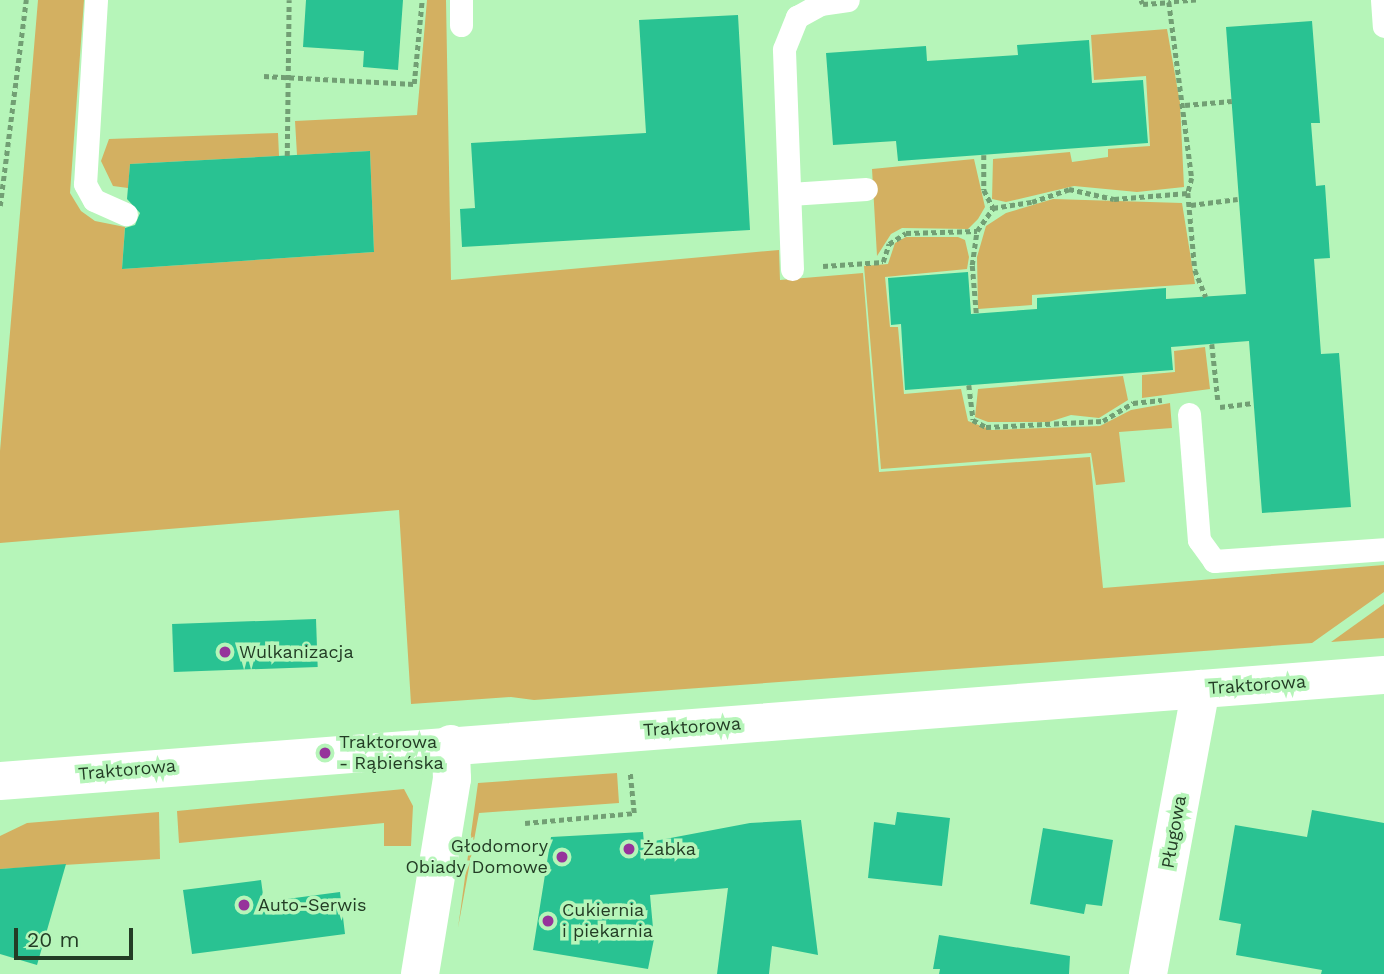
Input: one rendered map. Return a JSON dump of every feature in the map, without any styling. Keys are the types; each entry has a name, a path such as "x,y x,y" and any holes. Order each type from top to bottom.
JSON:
{"main road":[{"name":"Traktorowa","path":"0,781 451,744 1384,675"},
{"name":"Pługowa","path":"1148,974 1201,689"},
{"path":"421,974 452,779 451,744"}],"lane":[{"path":"96,0 85,184 94,200 126,214"},
{"path":"461,0 461,25"},
{"path":"792,269 784,49 787,35 805,11 848,0"},
{"path":"1382,0 1384,26"},
{"path":"790,194 866,189"},
{"path":"1189,414 1199,540 1214,561 1384,549"}],"path":[{"path":"0,206 26,0"},
{"path":"287,156 285,77 289,0"},
{"path":"264,76 414,84 422,0"},
{"path":"1141,0 1143,4 1196,0"},
{"path":"1169,2 1185,105 1183,127 1192,178 1188,193 1195,270 1206,297"},
{"path":"1185,105 1232,101"},
{"path":"985,155 985,190 993,208"},
{"path":"976,313 972,265 977,231 993,208 1031,202 1069,189 1114,199 1188,193"},
{"path":"1191,205 1238,199"},
{"path":"845,264 883,262 889,244 906,233 977,231"},
{"path":"1212,344 1218,394 1217,417"},
{"path":"970,385 973,420 986,426 1102,421 1133,403 1169,399"},
{"path":"1205,394 1218,394"},
{"path":"1218,407 1254,403"},
{"path":"525,823 635,813 629,765"}],"shaded area":[{"path":"38,0 84,0 70,193 81,211 95,221 125,227 122,269 374,252 370,151 297,155 295,121 417,115 427,0 446,0 451,280 779,250 780,280 863,273 879,472 1090,457 1103,588 1384,565 1384,592 1312,643 534,700 511,697 411,704 399,510 0,543 0,451"},
{"path":"1167,29 1180,103 1184,187 1137,192 1074,186 1006,202 992,199 993,159 1070,152 1072,162 1108,157 1108,149 1150,146 1146,76 1094,80 1091,35"},
{"path":"278,133 279,156 130,164 128,188 113,186 101,161 109,139"},
{"path":"974,159 985,207 968,229 902,228 891,234 877,256 872,169"},
{"path":"1053,199 1182,203 1195,284 1032,295 1032,305 978,309 977,257 986,226 1006,213"},
{"path":"906,237 958,237 965,240 969,257 967,269 885,277 890,327 898,327 904,394 961,389 968,421 992,430 1100,426 1131,410 1170,403 1172,428 1119,432 1125,482 1096,485 1091,453 881,469 864,266 888,264 895,243"},
{"path":"1205,347 1210,389 1142,398 1142,375 1175,372 1174,351"},
{"path":"1123,376 1128,400 1099,418 1071,415 1049,422 988,422 975,417 978,389"},
{"path":"1384,604 1384,638 1331,642"},
{"path":"617,773 619,803 479,813 458,928 478,783"},
{"path":"404,789 413,806 411,846 384,846 384,823 179,843 177,811"},
{"path":"159,812 160,859 0,869 0,836 27,823"}],"building":[{"path":"306,0 403,0 398,70 363,67 364,51 303,47"},
{"path":"738,15 750,230 462,247 460,209 475,208 471,143 646,133 639,20"},
{"path":"1312,21 1320,123 1311,123 1316,186 1325,185 1330,258 1314,259 1321,354 1339,353 1351,507 1262,513 1249,341 1171,347 1173,370 905,390 901,324 891,325 888,278 968,272 971,314 1037,309 1037,298 1166,288 1166,299 1246,294 1226,27"},
{"path":"1089,40 1092,83 1143,80 1148,143 898,161 896,141 833,145 826,53 926,46 927,61 1018,55 1017,45"},
{"path":"370,151 374,252 122,269 125,228 135,225 140,213 127,199 130,164"},
{"path":"316,619 318,667 174,672 172,624"},
{"path":"1312,810 1384,823 1384,974 1321,974 1322,970 1236,955 1241,924 1219,920 1235,825 1307,837"},
{"path":"897,812 950,818 942,886 868,878 874,822 895,825"},
{"path":"801,820 818,955 772,946 769,974 717,974 728,888 650,895 654,939 648,969 533,950 551,837 643,832 644,843 750,823"},
{"path":"1043,828 1113,840 1102,906 1086,904 1084,914 1030,904"},
{"path":"66,864 37,965 0,954 0,869"},
{"path":"261,880 264,902 340,892 345,934 192,954 183,890"},
{"path":"939,935 1070,956 1069,974 939,974 940,969 933,969"}],"place":[{"name":"Wulkanizacja","path":"225,652"},
{"name":"Traktorowa - Rąbieńska","path":"325,753"},
{"name":"Żabka","path":"629,849"},
{"name":"Głodomory Obiady Domowe","path":"562,857"},
{"name":"Auto-Serwis","path":"244,905"},
{"name":"Cukiernia i piekarnia","path":"548,921"}]}
